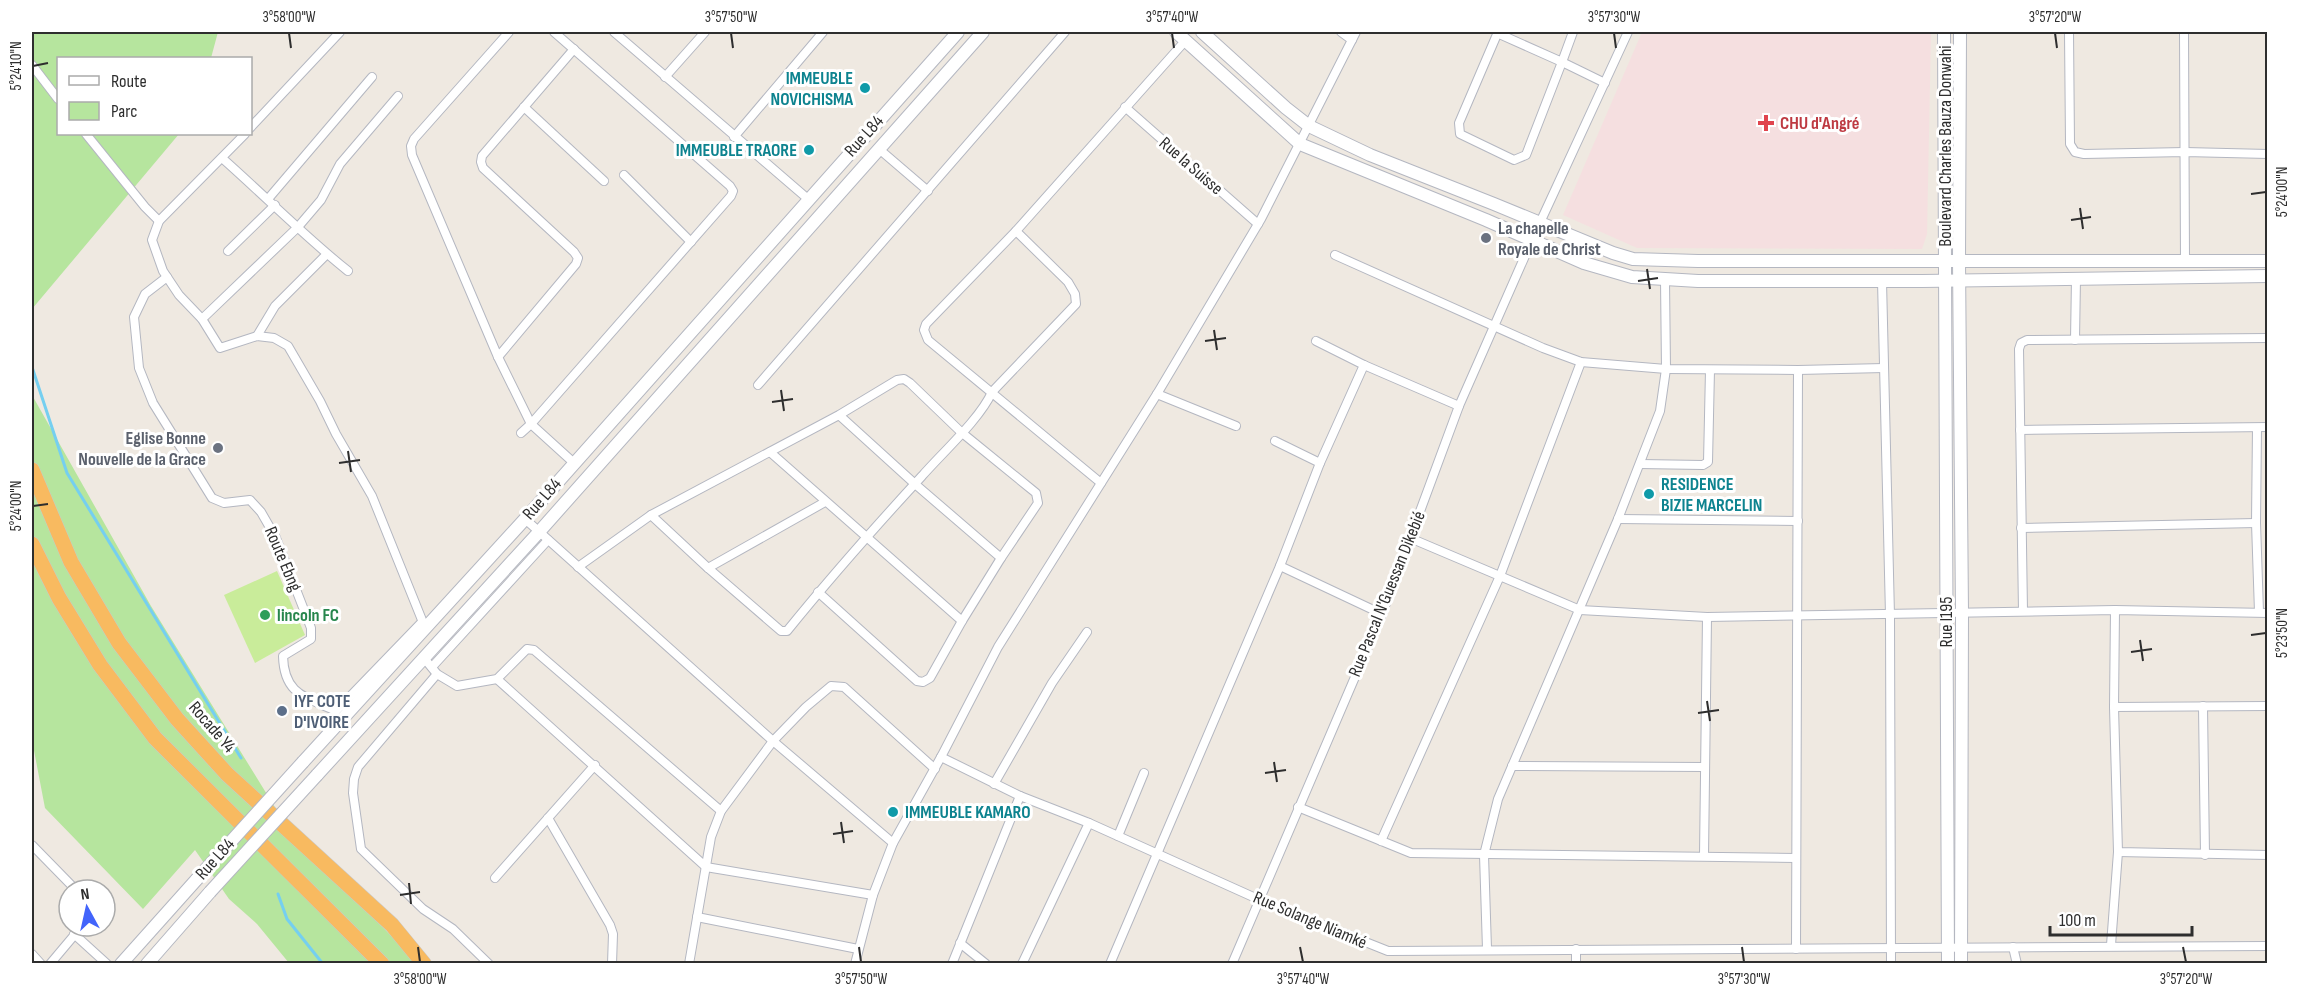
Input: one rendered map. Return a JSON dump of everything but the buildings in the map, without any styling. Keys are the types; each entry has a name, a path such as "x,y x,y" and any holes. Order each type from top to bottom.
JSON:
{"highway":[{"name":"Rocade Y4","path":"32,470 71,561 119,643 177,719 227,774 392,926 424,963"},
{"path":"32,544 59,598 100,665 155,738 382,963"}],"main road":[{"name":"Rue L84","path":"121,963 424,625 525,519 958,32"},
{"name":"Rue L84","path":"147,963 317,775 431,666 803,235 983,32"},
{"path":"1176,32 1300,144 1605,270 1632,278 1698,281 1953,281 2268,276"},
{"path":"1202,32 1309,126 1370,155 1613,254 1633,259 2268,261"},
{"name":"Boulevard Charles Bauza Donwahi","path":"1944,32 1952,261"},
{"name":"Boulevard Charles Bauza Donwahi","path":"1952,261 1960,32"},
{"path":"788,221 803,235"},
{"path":"1698,261 1698,281"},
{"path":"1952,261 1953,281"},
{"name":"Rue I195","path":"1948,963 1954,948 1962,613 1953,281"},
{"name":"Rue I195","path":"1953,281 1946,614 1954,948 1961,963"}],"street":[{"path":"252,126 340,32"},
{"path":"509,32 414,139 411,146 412,155 498,357 531,424 574,463"},
{"path":"521,433 691,242 733,191 554,32"},
{"path":"614,32 808,199"},
{"path":"665,77 705,32"},
{"path":"734,137 823,32"},
{"path":"758,385 1065,32"},
{"path":"1341,32 1352,40"},
{"path":"855,963 873,896 893,843 935,769 998,647 1157,394 1258,224 1356,32"},
{"path":"1573,32 1562,62 1526,155 1514,159 1460,134 1459,123 1498,32 1562,62 1605,83"},
{"name":"Rue Pascal N'Guessan Dikebié","path":"1232,963 1382,614 1459,406 1532,240 1628,32"},
{"path":"2069,32 2070,144 2075,152 2084,154 2185,152 2268,154"},
{"path":"2184,32 2185,261"},
{"path":"1101,483 928,340 924,330 926,324 1016,231 1186,40"},
{"path":"498,357 576,264 578,258 483,168 480,162 482,156 574,49"},
{"path":"32,65 57,98"},
{"path":"228,251 272,202 372,77"},
{"path":"202,319 298,227 321,200 340,164 398,96"},
{"path":"524,107 604,181"},
{"name":"Rue la Suisse","path":"1125,107 1258,224"},
{"path":"87,135 159,221"},
{"path":"244,135 159,221 153,240 163,271 179,295 202,319 220,348 257,336 274,338 288,346 372,496 424,625"},
{"path":"879,149 928,191"},
{"path":"222,158 348,271"},
{"path":"624,175 691,242"},
{"path":"651,514 708,568 781,631 787,631 818,592 961,432 992,392 1076,304 1075,294 1068,282 1016,231"},
{"path":"257,336 275,306 327,254"},
{"path":"1335,255 1543,348 1581,362 1710,370 1884,368"},
{"name":"Route Ebng","path":"167,277 145,294 134,317 139,368 153,403 212,498 224,503 250,500 261,512 276,538 311,628 311,639 283,656 283,671 288,682 299,694 312,702 336,711 424,625"},
{"path":"2075,340 2076,278"},
{"path":"1487,949 1484,855 1498,799 1618,519 1660,411 1666,369 1665,280"},
{"path":"1882,281 1890,615 1891,963"},
{"path":"2023,611 2019,350 2021,343 2027,340 2268,338"},
{"path":"1316,341 1364,365 1459,406"},
{"path":"1381,841 1500,576 1581,362"},
{"path":"1110,963 1280,566 1320,463 1364,365"},
{"path":"1640,464 1703,465 1708,462 1710,370"},
{"path":"1796,950 1798,370"},
{"path":"578,567 651,514 904,379 1038,498 1038,503 962,621 930,678 923,682 916,681 818,592"},
{"path":"1157,394 1236,426"},
{"path":"839,414 915,484 1001,558"},
{"path":"2020,430 2268,427"},
{"path":"1410,538 1580,610 1707,617 2115,610 2263,613 2256,523 2257,428"},
{"path":"1275,441 1320,463"},
{"path":"770,452 962,621"},
{"path":"708,568 825,502"},
{"path":"525,519 773,741 893,843"},
{"path":"1618,519 1798,521"},
{"path":"2021,528 2256,523"},
{"path":"1280,566 1382,614"},
{"path":"2111,945 2118,852 2114,707 2115,610"},
{"path":"1704,856 1707,617"},
{"path":"993,784 1052,683 1087,632"},
{"path":"489,963 453,929 423,909 367,855 361,849 357,831 353,793 358,767 431,666 457,686 496,678 526,649 534,650 721,811"},
{"path":"496,678 706,867 873,896"},
{"path":"689,963 711,837 721,811 773,741 806,707 831,686 843,687 935,769"},
{"path":"2203,706 2205,855"},
{"path":"2114,707 2268,706"},
{"name":"Rue Solange Niamké","path":"941,757 1020,796 1089,823 1260,900 1388,951 1796,950 2111,945 2268,946"},
{"path":"495,878 595,765"},
{"path":"1512,766 1705,767"},
{"path":"1118,836 1144,772"},
{"path":"952,963 1020,796"},
{"path":"1298,807 1411,853 1796,858"},
{"path":"548,818 610,925 613,934 612,963"},
{"path":"1022,963 1089,823"},
{"path":"32,845 64,878"},
{"path":"2118,852 2268,855"},
{"path":"697,917 858,949"},
{"path":"50,963 71,938"},
{"path":"79,938 107,963"},
{"path":"960,943 986,963"},
{"path":"2013,947 2017,963"},
{"path":"1576,949 1576,963"},
{"path":"32,954 41,963"}],"shaded area":[{"name":"CHU d'Angré","path":"1642,32 1931,32 1927,234 1922,249 1637,248 1563,215"}],"green space":[{"path":"32,32 218,32 211,57 57,57 57,135 178,135 32,309"},
{"path":"32,395 151,606 292,835 418,963 289,963 257,924 229,899 195,850 143,909 117,882 117,878 113,878 45,808 32,740"},
{"name":"lincoln FC","path":"277,571 305,635 255,663 224,595"}],"waterway":[{"path":"32,367 67,473 241,758"},
{"path":"278,894 287,919 323,964"}],"place":[{"name":"IMMEUBLE NOVICHISMA","path":"865,88"},
{"name":"CHU d'Angré","path":"1766,123"},
{"name":"IMMEUBLE TRAORE","path":"809,150"},
{"name":"La chapelle Royale de Christ","path":"1486,238"},
{"name":"Eglise Bonne Nouvelle de la Grace","path":"218,448"},
{"name":"RESIDENCE BIZIE MARCELIN","path":"1649,494"},
{"name":"lincoln FC","path":"265,615"},
{"name":"IYF COTE D'IVOIRE","path":"282,711"},
{"name":"IMMEUBLE KAMARO","path":"893,812"}]}
